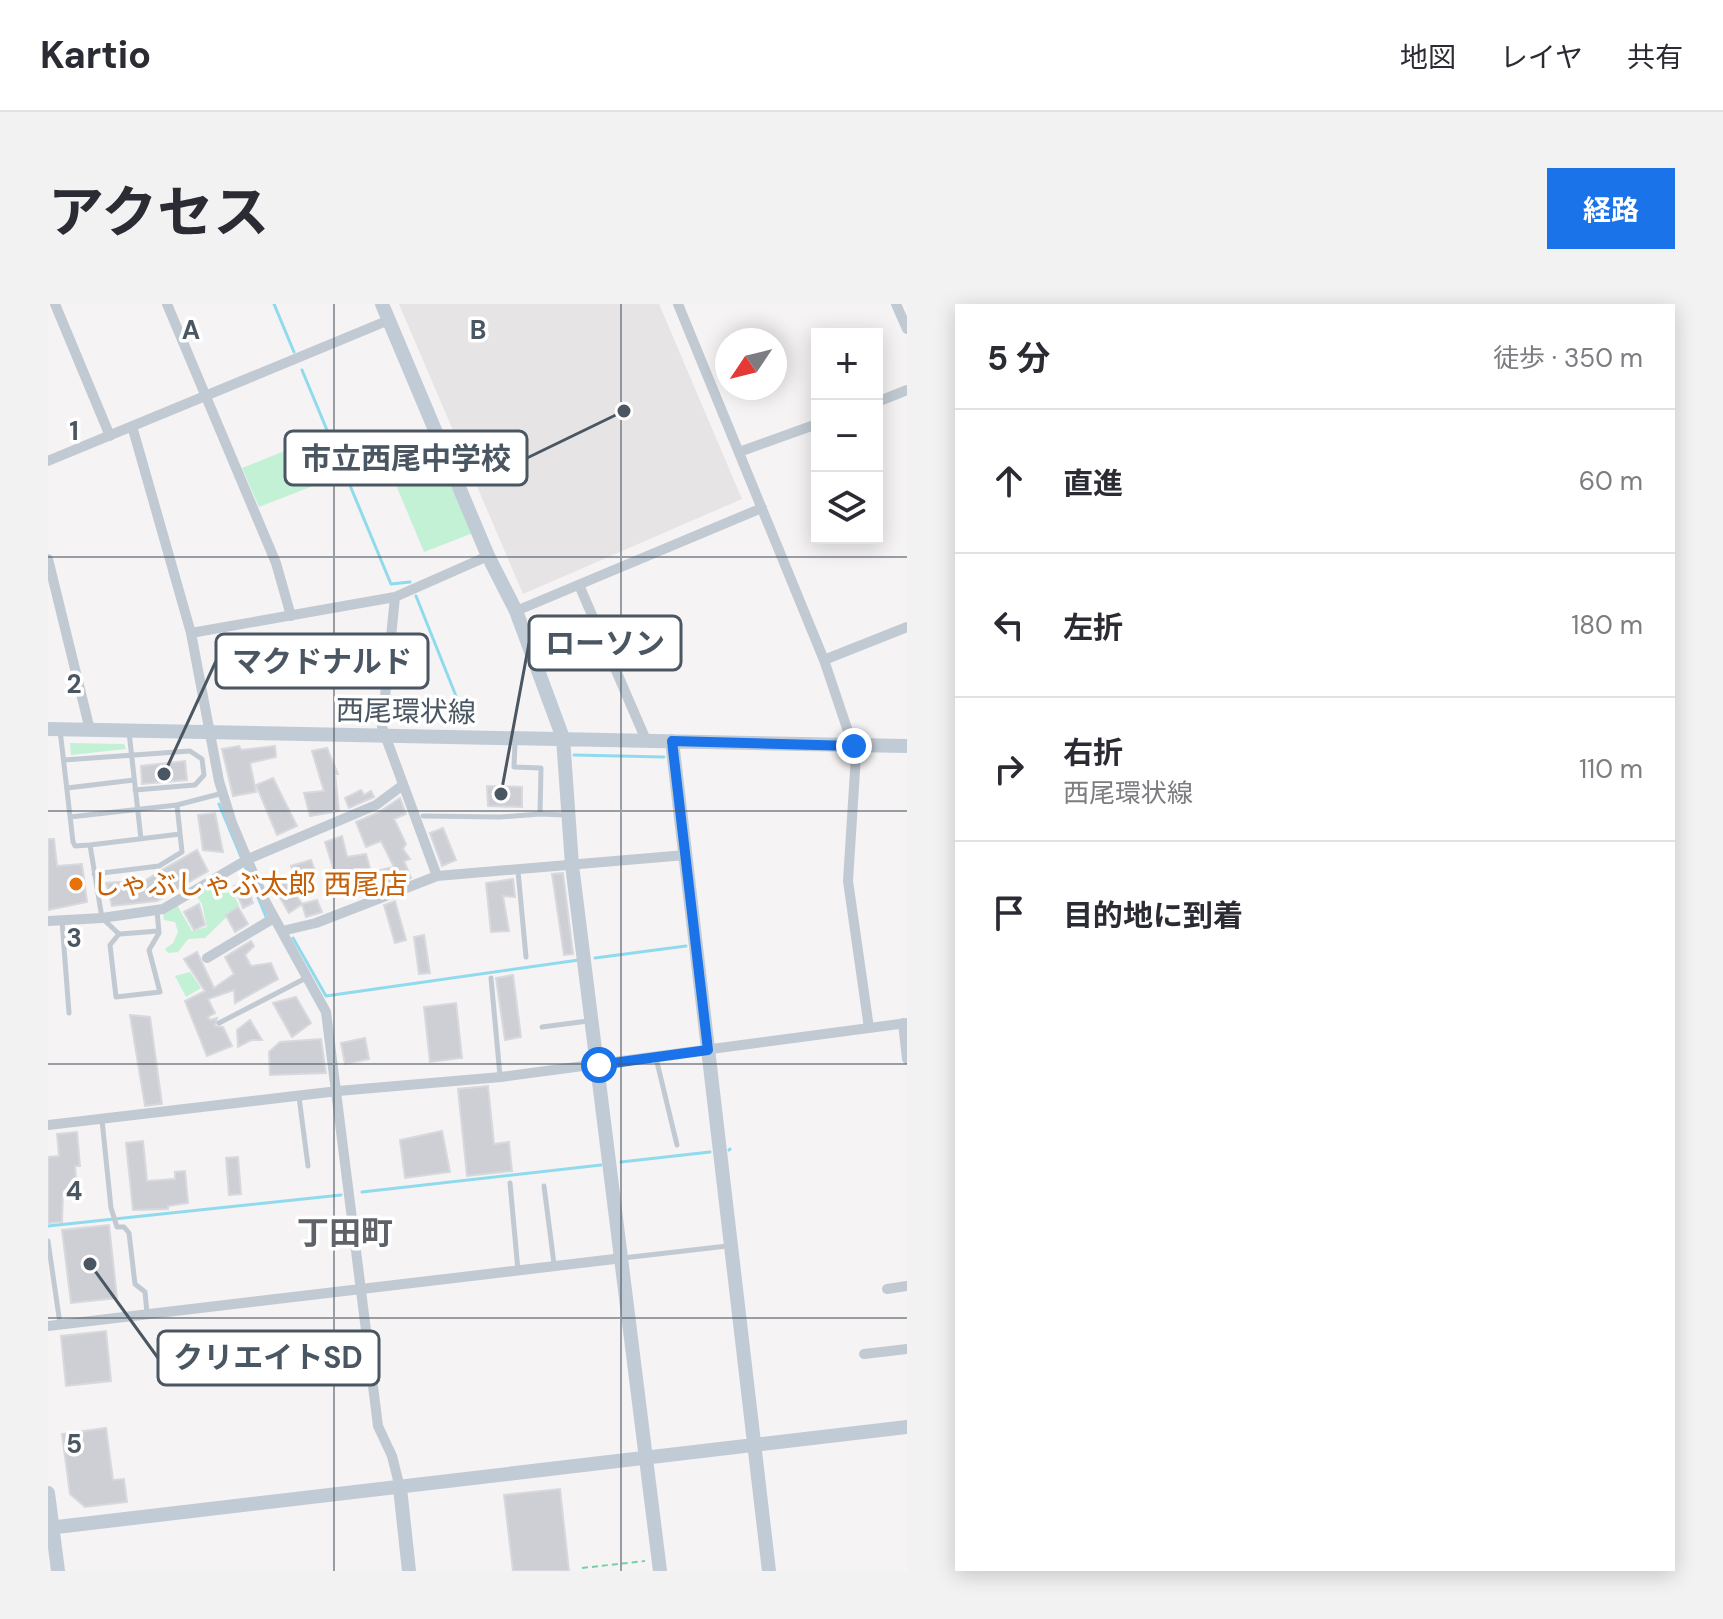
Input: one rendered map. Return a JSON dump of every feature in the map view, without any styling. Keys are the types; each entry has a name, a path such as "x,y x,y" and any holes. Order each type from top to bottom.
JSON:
{"street":[{"path":"55,304 110,436"},
{"path":"167,304 276,563 291,616"},
{"path":"382,304 488,556 516,611 563,738 572,865 659,1565"},
{"path":"678,304 824,660 854,746 848,881 869,1028"},
{"path":"896,304 907,329"},
{"path":"48,461 389,320"},
{"path":"882,400 907,390"},
{"path":"132,426 191,633 223,793 242,862 326,1012 378,1426 392,1456 400,1488 409,1571"},
{"path":"739,452 811,426"},
{"path":"516,611 762,508"},
{"path":"191,633 395,597 488,556"},
{"path":"48,559 90,730"},
{"path":"579,585 646,740"},
{"path":"395,597 382,727 437,876"},
{"path":"824,660 907,627"},
{"name":"西尾環状線","path":"54,729 907,746"},
{"path":"672,741 769,1571"},
{"path":"48,921 102,918 157,910 242,862 376,805 403,785"},
{"path":"282,931 316,923 437,876 686,855"},
{"path":"207,958 274,918"},
{"path":"48,1125 338,1091 501,1077 905,1023 907,1059"},
{"path":"48,1326 623,1258"},
{"path":"887,1289 907,1286"},
{"path":"864,1354 907,1349"},
{"path":"50,1528 907,1427"},
{"path":"48,1493 50,1528 58,1571"}],"lane":[{"path":"54,729 64,760 75,846 180,834"},
{"path":"129,731 141,839"},
{"path":"515,739 514,767 541,768 540,814"},
{"path":"64,760 131,752 143,756 190,751 202,759 204,775 195,785 135,790"},
{"path":"67,788 134,780"},
{"path":"70,817 177,805 223,793"},
{"path":"94,874 159,866 182,852 177,805"},
{"path":"423,816 570,816"},
{"path":"90,845 102,918 119,934"},
{"path":"518,871 526,957"},
{"path":"157,910 158,931 149,950 160,992 116,997 110,945 119,934 158,931"},
{"path":"62,920 69,1013"},
{"path":"219,1023 307,978"},
{"path":"491,978 501,1077"},
{"path":"542,1027 593,1021"},
{"path":"656,1057 677,1145"},
{"path":"298,1096 308,1166"},
{"path":"102,1118 111,1208 117,1227 124,1227 129,1233 135,1284 145,1292 148,1314"},
{"path":"510,1183 518,1272"},
{"path":"544,1186 554,1267"},
{"path":"48,1241 60,1325"},
{"path":"623,1258 732,1246"}],"path":[{"path":"582,1568 659,1565"}],"shaded area":[{"path":"399,304 659,304 742,499 523,594"}],"green space":[{"path":"325,435 341,475 259,507 242,468"},
{"path":"442,467 473,533 424,552 396,485"},
{"path":"70,743 124,744 126,749 71,755"},
{"path":"215,884 222,893 232,892 239,905 205,938 188,939 178,952 168,953 165,949 173,943 178,932 175,922 164,920 163,911 177,905 192,931 207,927 202,904 196,895"},
{"path":"190,972 201,988 186,997 175,976"}],"building":[{"path":"239,746 241,750 275,746 276,757 250,763 256,792 233,796 222,749"},
{"path":"327,748 338,774 335,774 339,811 310,816 304,793 324,791 312,751"},
{"path":"185,761 187,780 142,784 141,766"},
{"path":"273,778 297,826 277,835 256,785"},
{"path":"487,786 522,787 522,807 488,806"},
{"path":"361,790 364,795 371,791 374,797 349,808 345,798"},
{"path":"400,798 406,814 394,819 406,844 403,849 410,859 404,861 411,878 369,894 359,875 336,877 325,842 342,836 347,857 366,854 371,872 394,867 381,841 366,847 356,822"},
{"path":"215,813 223,852 203,850 198,815"},
{"path":"443,828 456,860 442,866 430,833"},
{"path":"48,839 54,839 57,866 82,864 87,902 48,910"},
{"path":"197,850 208,871 172,892 160,871"},
{"path":"311,860 315,871 296,877 291,866"},
{"path":"159,872 166,896 157,901 112,906 106,883 146,880"},
{"path":"563,873 573,954 564,955 552,874"},
{"path":"292,876 298,884 293,890 302,904 289,913 273,886"},
{"path":"513,879 515,897 503,896 509,931 491,932 486,883"},
{"path":"246,882 253,903 243,908 234,886"},
{"path":"317,900 322,912 306,917 302,904"},
{"path":"395,901 406,940 395,943 384,905"},
{"path":"199,904 205,925 194,930 184,912"},
{"path":"238,907 248,924 235,932 226,915"},
{"path":"424,935 430,973 419,974 414,937"},
{"path":"251,941 254,946 245,955 251,966 271,963 278,979 235,1003 234,990 208,999 215,1013 208,1017 210,1020 217,1018 215,1026 223,1027 232,1046 207,1056 185,1001 205,991 184,959 197,952 214,988 234,974 225,957"},
{"path":"513,975 521,1037 505,1040 496,978"},
{"path":"296,997 311,1023 292,1037 273,1003"},
{"path":"456,1003 462,1058 430,1062 424,1007"},
{"path":"130,1015 150,1017 162,1104 145,1106"},
{"path":"250,1020 262,1040 251,1040 238,1047 237,1030"},
{"path":"365,1038 369,1059 345,1064 341,1043"},
{"path":"321,1039 326,1073 270,1075 269,1052 280,1042"},
{"path":"488,1086 494,1144 509,1142 512,1171 467,1176 458,1089"},
{"path":"442,1131 450,1172 405,1178 400,1140"},
{"path":"77,1132 80,1166 75,1166 77,1190 63,1191 62,1222 48,1223 48,1157 59,1156 57,1134"},
{"path":"143,1141 147,1181 175,1179 175,1172 185,1171 188,1203 168,1206 168,1209 133,1210 126,1143"},
{"path":"238,1157 241,1194 229,1195 226,1158"},
{"path":"109,1225 117,1298 71,1303 62,1230"},
{"path":"106,1331 111,1381 66,1386 61,1336"},
{"path":"106,1428 113,1480 124,1479 127,1502 85,1507 70,1494 62,1434"},
{"path":"560,1489 569,1571 513,1571 504,1495"}],"waterway":[{"path":"274,304 294,352"},
{"path":"302,370 391,584 410,582"},
{"path":"416,596 466,721"},
{"path":"574,755 664,757"},
{"path":"219,804 267,919"},
{"path":"293,938 326,996 579,960"},
{"path":"595,958 686,946"},
{"path":"621,1162 710,1152"},
{"path":"362,1192 601,1165"},
{"path":"48,1226 341,1195"}],"place":[{"name":"市立西尾中学校","path":"624,411"},
{"name":"マクドナルド","path":"164,774"},
{"name":"ローソン","path":"501,794"},
{"name":"しゃぶしゃぶ太郎 西尾店","path":"76,884"},
{"name":"クリエイトSD","path":"90,1264"}],"district":[{"name":"丁田町","path":"345,1233"}],"route":[{"path":"599,1065 708,1050 672,741 854,746"}]}
